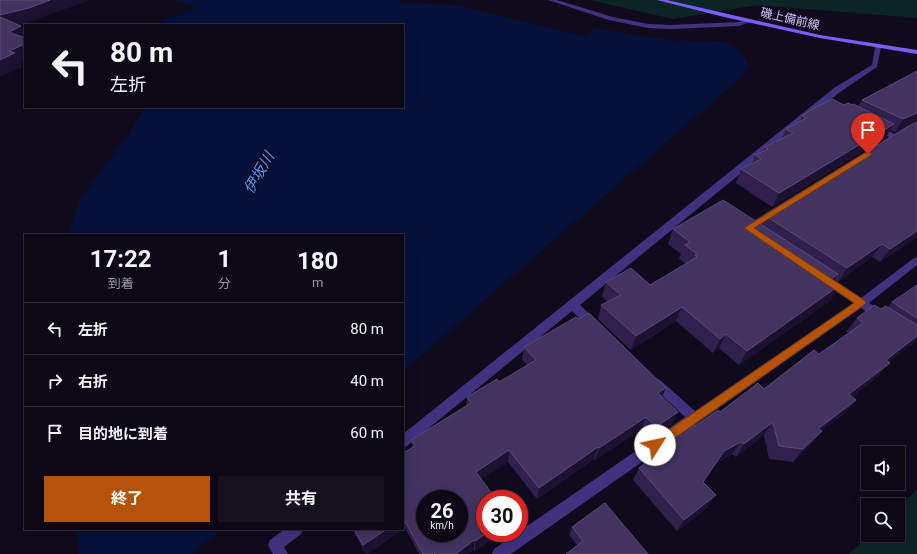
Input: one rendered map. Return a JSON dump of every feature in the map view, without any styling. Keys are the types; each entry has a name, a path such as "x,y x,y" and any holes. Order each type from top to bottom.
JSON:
{"main road":[{"name":"磯上備前線","path":"660,0 821,37 878,48 917,52"}],"street":[{"path":"550,0 614,20 648,26 669,27 739,24 750,21"},
{"path":"404,441 573,305 708,200 823,101 837,90 875,66 878,48"},
{"path":"823,101 834,106"},
{"path":"868,123 898,136 881,145"},
{"path":"748,228 781,207"},
{"path":"499,554 861,303 917,260"},
{"path":"821,276 886,320"},
{"path":"573,305 602,332"},
{"path":"648,375 694,418"},
{"path":"281,554 275,546 295,530"}],"green space":[{"path":"590,0 917,0 917,18 757,5 673,19"},
{"path":"917,490 917,554 849,554 862,542 905,542 905,501"}],"water":[{"name":"伊坂川","path":"174,0 400,0 401,3 455,5 587,37 595,28 668,40 697,42 720,41 733,46 742,55 749,67 740,78 404,370 404,234 68,234 80,199 128,136 144,108 404,108 404,24 152,24 197,8"},
{"path":"76,530 220,530 192,554 79,554 78,535"}],"building":[{"path":"0,0 50,0 29,8 0,15"},
{"path":"0,17 21,26 9,32 24,38 24,44 9,51 15,53 0,60"},
{"path":"917,71 917,113 903,119 862,100"},
{"path":"832,99 844,105 848,103 853,104 894,124 779,193 741,169 761,159 755,155 768,149 765,147 793,133 786,129 806,118 802,116"},
{"path":"917,122 917,231 890,249 882,244 847,268 764,215 907,127"},
{"path":"723,200 838,274 831,279 840,285 747,351 726,334 720,339 682,307 636,336 601,305 621,295 606,282 631,268 650,285 697,257 695,255 697,254 685,245 690,242 673,229"},
{"path":"917,285 917,318 892,302"},
{"path":"874,305 881,309 886,306 917,325 917,336 886,360 890,363 849,394 856,400 818,429 822,431 803,449 779,446 773,422 744,444 741,442 724,451 703,482 716,495 684,520 639,468 673,443 668,438 691,422 695,426 718,410 720,412 758,383 764,389 814,350 819,354 863,323 857,318"},
{"path":"589,313 666,388 658,393 678,412 656,427 646,417 599,448 598,447 539,488 509,450 476,472 489,490 476,490 476,540 474,540 456,554 435,554 434,552 432,554 423,554 416,542 468,542 468,490 416,490 416,541 404,520 404,452 415,446 411,440 471,403 467,397 497,379 499,382 536,360 524,347 576,317 578,319"},
{"path":"605,503 648,554 566,554 583,541 572,527"},
{"path":"355,530 386,530 363,545"}],"route":[{"path":"655,445 861,303 748,228 868,154"}]}
